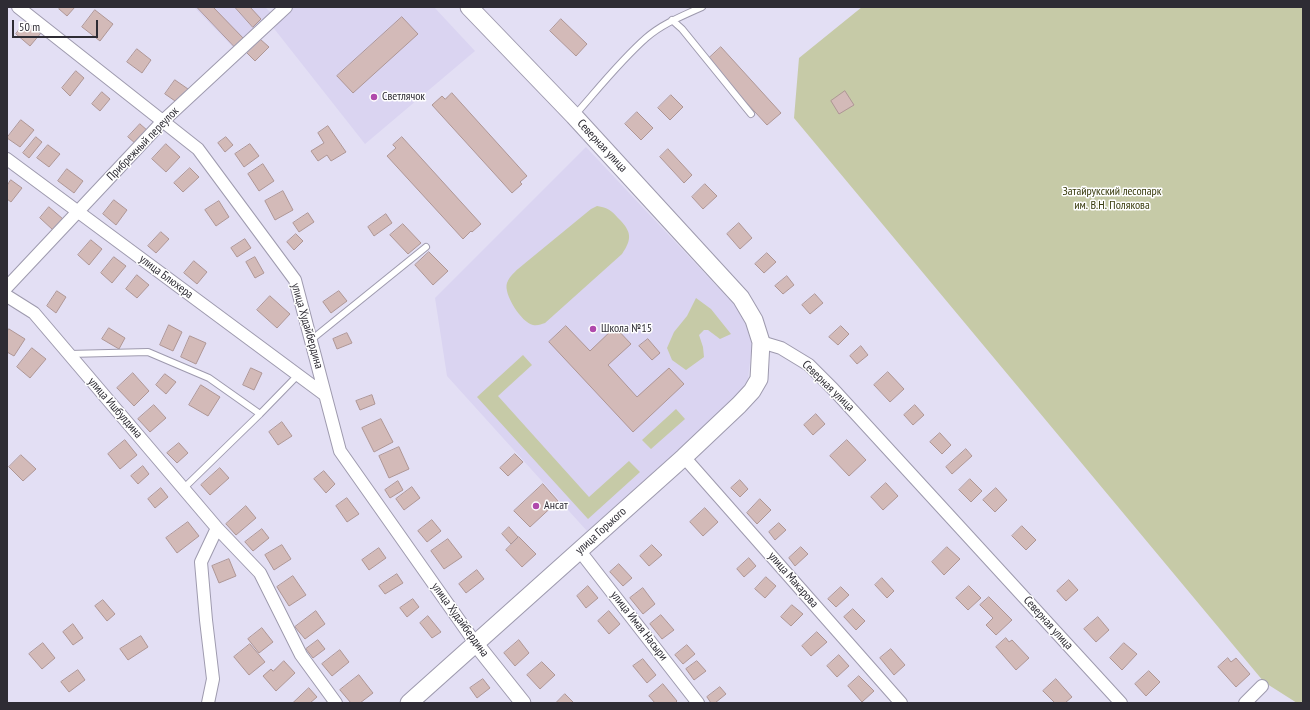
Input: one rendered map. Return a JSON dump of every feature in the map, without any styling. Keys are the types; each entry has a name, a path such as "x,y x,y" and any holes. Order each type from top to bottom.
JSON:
{"main road":[{"name":"Северная улица","path":"469,7 574,116 741,298 754,320 762,342"},
{"name":"улица Горького","path":"409,703 684,457 739,405 752,391 759,379 762,342"}],"street":[{"name":"улица Худайбердина","path":"18,7 198,149 295,280 340,451 476,644 523,703"},
{"name":"Прибрежный переулок","path":"7,287 163,121 286,7"},
{"name":"улица Блюхера","path":"7,159 325,395"},
{"name":"улица Ишбулдина","path":"7,296 34,313 217,528 260,573 301,655 336,703"},
{"name":"Северная улица","path":"762,342 781,348 809,365 833,389 1121,703"},
{"name":"улица Макарова","path":"684,457 901,703"},
{"path":"208,703 213,679 201,562 217,528"},
{"name":"улица Имая Насыри","path":"579,550 698,703"},
{"path":"1245,703 1262,686"}],"lane":[{"path":"574,116 622,62 647,37 672,20 702,7"},
{"path":"672,20 682,29 751,114"},
{"path":"311,340 426,247"},
{"path":"69,354 148,352 209,378 260,414"},
{"path":"184,488 298,375"}],"shaded area":[{"path":"194,7 265,7 273,15 234,48"},
{"name":"Светлячок","path":"293,7 434,7 475,51 365,144 272,26"},
{"name":"Школа №15","path":"586,147 742,313 752,345 748,379 736,399 587,531 447,376 435,298"}],"green space":[{"name":"Затайрукский лесопарк им. В.Н. Полякова","path":"862,7 1303,7 1303,703 1297,703 1264,682 794,118 799,58"},
{"path":"597,206 611,211 626,227 629,239 626,248 622,254 545,323 533,325 529,323 519,314 511,301 507,288 508,280 519,268 591,209"},
{"path":"696,298 711,309 731,334 720,339 708,330 704,330 699,335 703,347 704,357 686,370 672,360 667,348 674,332 687,316"},
{"path":"523,355 532,365 498,396 589,497 629,461 640,472 588,519 477,397"},
{"path":"676,409 685,419 651,449 642,440"}],"building":[{"path":"61,7 75,7 67,16 59,9"},
{"path":"197,7 213,7 244,39 235,47"},
{"path":"235,7 250,7 261,19 253,27"},
{"path":"95,10 113,24 100,41 82,27"},
{"name":"Светлячок","path":"402,17 418,34 353,93 337,76"},
{"path":"561,19 587,44 576,56 550,31"},
{"path":"26,21 41,33 30,46 16,34"},
{"path":"260,39 269,47 255,61 247,53"},
{"path":"721,47 781,113 767,125 707,60"},
{"path":"137,49 151,60 142,73 127,62"},
{"path":"76,71 84,78 70,96 62,88"},
{"path":"175,80 188,89 178,103 165,94"},
{"path":"845,91 854,105 839,114 831,101"},
{"path":"102,92 110,99 100,111 92,104"},
{"path":"452,93 527,176 520,182 522,184 512,193 432,105 442,96 445,99"},
{"path":"671,95 683,107 670,120 658,108"},
{"path":"637,112 653,128 641,140 625,124"},
{"path":"21,120 34,130 20,147 7,138"},
{"path":"140,124 148,131 136,144 128,137"},
{"path":"328,126 346,152 331,161 327,155 318,161 311,151 324,143 318,133"},
{"path":"36,137 42,142 29,158 23,153"},
{"path":"226,137 233,145 225,152 218,143"},
{"path":"402,137 481,224 463,239 387,156 396,148 393,145"},
{"path":"166,144 180,157 166,172 152,159"},
{"path":"250,144 259,156 244,167 235,154"},
{"path":"48,145 60,154 49,167 37,158"},
{"path":"668,149 692,175 684,183 660,157"},
{"path":"263,164 274,181 259,191 248,174"},
{"path":"190,168 199,177 183,192 174,183"},
{"path":"67,169 83,181 74,193 58,181"},
{"path":"11,180 22,188 11,202 7,199 7,186"},
{"path":"705,184 717,196 703,209 692,197"},
{"path":"283,191 293,210 275,220 265,201"},
{"path":"114,200 127,210 116,225 103,214"},
{"path":"219,201 229,217 216,226 205,210"},
{"path":"49,207 63,219 53,230 40,218"},
{"path":"308,213 314,222 299,232 293,223"},
{"path":"386,214 392,223 374,236 368,227"},
{"path":"739,223 752,238 740,249 727,234"},
{"path":"403,224 421,243 408,254 390,235"},
{"path":"161,232 169,239 156,253 148,246"},
{"path":"296,234 303,241 294,250 287,242"},
{"path":"245,239 251,248 237,257 231,248"},
{"path":"91,240 102,249 89,265 78,255"},
{"path":"429,252 448,271 433,285 415,265"},
{"path":"767,253 776,262 764,273 755,264"},
{"path":"114,257 126,266 112,283 101,273"},
{"path":"255,257 264,273 255,278 246,262"},
{"path":"194,261 207,272 197,284 184,273"},
{"path":"137,275 149,285 137,298 126,289"},
{"path":"787,276 794,285 783,294 775,286"},
{"path":"57,291 66,297 56,313 47,306"},
{"path":"339,291 347,301 331,313 323,302"},
{"path":"815,294 823,303 810,314 802,305"},
{"path":"270,296 290,314 277,328 257,310"},
{"path":"169,325 182,332 173,351 160,345"},
{"name":"Школа №15","path":"566,326 590,351 615,327 631,344 608,365 637,397 669,368 684,384 633,432 549,342"},
{"path":"841,326 849,334 838,345 829,337"},
{"path":"109,328 125,338 119,349 102,339"},
{"path":"9,329 25,339 14,356 7,352 7,332"},
{"path":"347,333 352,343 337,349 333,339"},
{"path":"190,336 206,343 196,364 181,357"},
{"path":"648,339 660,353 652,360 639,346"},
{"path":"861,346 868,355 857,364 850,356"},
{"path":"32,348 46,359 30,378 17,367"},
{"path":"251,368 262,373 254,390 243,385"},
{"path":"888,372 904,389 890,402 874,385"},
{"path":"133,373 149,391 134,406 117,388"},
{"path":"165,374 176,382 166,394 156,385"},
{"path":"201,385 220,397 208,416 189,405"},
{"path":"372,395 375,404 360,410 356,401"},
{"path":"154,405 166,418 150,432 138,419"},
{"path":"915,405 924,415 913,425 904,415"},
{"path":"816,414 825,424 813,435 804,425"},
{"path":"381,419 393,442 374,452 362,428"},
{"path":"282,422 292,436 278,445 269,432"},
{"path":"940,433 951,445 942,454 930,442"},
{"path":"125,440 137,455 120,469 108,454"},
{"path":"847,440 866,460 849,476 830,456"},
{"path":"179,443 188,453 177,463 167,453"},
{"path":"399,447 409,469 389,478 379,456"},
{"path":"966,449 972,456 952,474 946,467"},
{"path":"515,454 523,462 508,476 500,468"},
{"path":"21,455 36,469 23,481 9,467"},
{"path":"143,466 149,474 138,484 131,476"},
{"path":"220,468 229,478 210,495 201,485"},
{"path":"324,471 335,484 326,493 314,479"},
{"path":"970,479 982,491 971,502 959,490"},
{"path":"740,480 748,489 740,497 731,488"},
{"path":"398,481 403,490 390,498 385,490"},
{"path":"886,483 898,496 883,510 871,497"},
{"name":"Ансат","path":"543,484 558,501 530,527 514,511"},
{"path":"412,487 420,498 404,510 396,499"},
{"path":"161,488 168,497 155,508 148,499"},
{"path":"996,488 1007,500 995,512 983,500"},
{"path":"347,498 359,514 347,522 336,506"},
{"path":"760,499 771,510 757,524 747,513"},
{"path":"246,506 256,518 236,535 226,524"},
{"path":"705,508 718,522 703,536 690,522"},
{"path":"432,520 441,531 427,542 418,531"},
{"path":"188,522 199,536 177,553 166,538"},
{"path":"779,523 786,530 775,540 769,532"},
{"path":"1022,526 1036,540 1026,550 1012,536"},
{"path":"509,527 518,537 511,544 502,534"},
{"path":"262,529 269,538 253,551 245,542"},
{"path":"519,537 536,554 522,567 506,550"},
{"path":"448,539 462,557 444,569 431,551"},
{"path":"282,545 291,559 274,570 265,555"},
{"path":"652,545 662,555 649,566 640,556"},
{"path":"801,547 808,554 795,566 789,558"},
{"path":"947,547 960,559 944,575 932,562"},
{"path":"379,548 386,558 369,570 362,560"},
{"path":"749,558 756,566 744,577 737,569"},
{"path":"229,559 236,576 219,583 212,566"},
{"path":"619,564 632,578 623,586 610,572"},
{"path":"477,570 484,579 466,593 459,584"},
{"path":"397,574 403,583 385,594 379,586"},
{"path":"293,576 306,595 289,606 277,587"},
{"path":"766,577 776,586 765,598 755,589"},
{"path":"882,578 894,591 887,598 875,585"},
{"path":"1069,580 1078,590 1066,601 1057,591"},
{"path":"588,586 598,598 586,608 577,596"},
{"path":"969,586 981,598 968,610 956,598"},
{"path":"841,587 849,595 836,607 828,599"},
{"path":"643,588 655,604 643,614 630,598"},
{"path":"989,597 1012,620 996,635 986,625 993,618 980,605"},
{"path":"413,599 419,607 407,617 400,608"},
{"path":"103,600 115,614 107,621 95,606"},
{"path":"792,605 803,614 791,626 781,617"},
{"path":"853,609 865,621 856,630 844,617"},
{"path":"316,611 325,624 305,639 295,627"},
{"path":"609,611 620,624 609,634 598,621"},
{"path":"661,615 674,630 662,639 650,624"},
{"path":"428,616 441,632 432,638 420,623"},
{"path":"1098,617 1109,630 1096,642 1084,629"},
{"path":"73,624 83,638 73,645 63,632"},
{"path":"262,628 273,642 259,653 248,639"},
{"path":"817,632 827,642 811,656 802,646"},
{"path":"141,636 148,647 128,660 120,649"},
{"path":"1006,638 1009,642 1012,640 1029,658 1016,670 996,647"},
{"path":"318,640 325,649 313,658 306,649"},
{"path":"519,640 529,653 515,666 504,653"},
{"path":"43,643 55,658 42,669 29,654"},
{"path":"1124,643 1137,654 1122,670 1110,658"},
{"path":"250,644 265,662 249,675 234,657"},
{"path":"687,645 695,654 683,664 675,655"},
{"path":"891,649 905,665 894,675 880,658"},
{"path":"340,650 349,662 332,676 322,664"},
{"path":"839,655 849,666 837,677 827,666"},
{"path":"1228,658 1231,662 1236,658 1250,674 1236,687 1218,667"},
{"path":"643,659 656,675 647,683 633,666"},
{"path":"284,661 295,673 276,691 263,676 271,669 273,671"},
{"path":"697,661 706,671 694,680 686,669"},
{"path":"542,662 555,675 540,689 527,675"},
{"path":"78,670 85,680 69,692 61,682"},
{"path":"1149,671 1160,682 1146,696 1135,684"},
{"path":"359,675 373,693 360,703 351,703 340,690"},
{"path":"859,676 874,691 862,702 848,686"},
{"path":"483,679 490,688 477,698 470,688"},
{"path":"1056,679 1072,697 1065,703 1055,703 1043,691"},
{"path":"663,684 677,701 675,703 655,703 649,696"},
{"path":"720,687 726,694 715,703 711,703 707,697"},
{"path":"309,688 317,697 310,703 293,703"},
{"path":"565,694 574,703 556,703"}],"place":[{"name":"Светлячок","path":"374,97"},
{"name":"Школа №15","path":"593,329"},
{"name":"Ансат","path":"536,506"}]}
